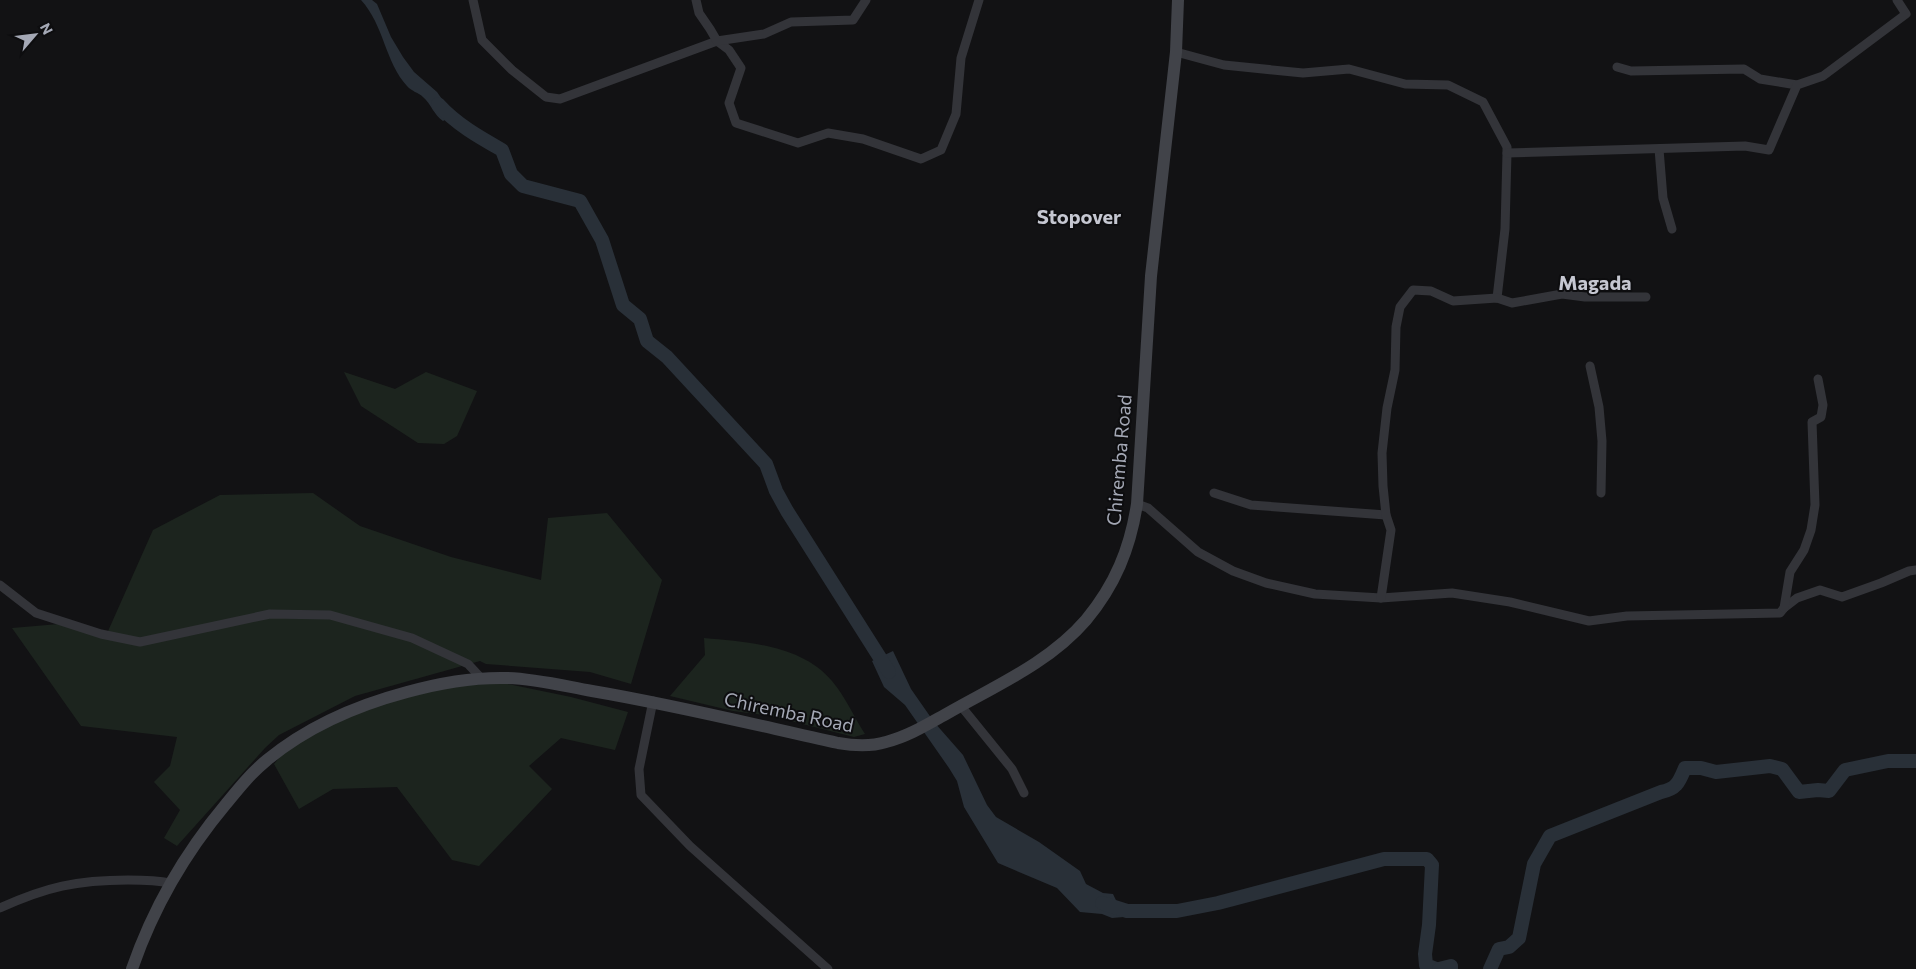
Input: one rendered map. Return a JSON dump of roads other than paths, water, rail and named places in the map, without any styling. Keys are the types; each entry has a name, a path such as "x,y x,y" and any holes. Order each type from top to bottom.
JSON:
{"main road":[{"name":"Chiremba Road","path":"132,969 141,943 170,883 210,824 249,776 291,742 346,713 382,699 418,689 481,678 508,678 538,681 653,701 855,746 866,746 887,742 915,731 961,706 1038,661 1074,632 1086,620 1113,581 1123,562 1134,526 1137,504 1151,276 1176,52 1178,0"}],"street":[{"path":"473,0 482,40 512,70 546,97 560,99 717,42 764,34 791,22 853,20 866,0"},
{"path":"696,0 699,13 717,42 729,50 741,68 729,103 736,123 798,143 828,133 863,139 921,159 941,150 956,114 961,58 979,0"},
{"path":"1617,67 1631,71 1744,69 1760,79 1797,85 1823,76 1906,14 1897,0"},
{"path":"1176,52 1224,65 1303,73 1350,69 1405,84 1448,85 1482,102 1507,147 1505,229 1496,298"},
{"path":"1507,154 1745,146 1769,150 1797,85"},
{"path":"1659,149 1663,198 1672,229"},
{"path":"1381,598 1391,530 1386,515 1382,453 1387,408 1395,370 1396,327 1400,307 1413,290 1431,290 1453,301 1496,298 1512,303 1562,294 1585,297 1646,297"},
{"path":"1590,366 1599,407 1602,441 1602,493"},
{"path":"1784,608 1790,572 1804,550 1811,530 1815,505 1812,422 1821,417 1823,405 1818,378"},
{"path":"1214,493 1251,505 1386,515"},
{"path":"1137,504 1148,508 1198,552 1233,571 1266,583 1315,594 1381,598 1452,593 1510,602 1589,621 1628,616 1780,613 1797,598 1820,590 1842,596 1916,570"},
{"path":"0,585 36,613 101,634 140,642 270,614 330,615 412,638 468,664 481,678"},
{"path":"653,701 639,769 641,795 690,846 828,969"},
{"path":"961,706 1012,769 1024,793"},
{"path":"0,908 32,894 78,882 144,880 170,883"}],"waterway":[{"path":"438,104 460,124 502,150 511,174 523,186 580,201 602,240 623,305 640,319 647,341 667,357 766,464 776,491 787,511 889,672"},
{"path":"1490,969 1499,949 1509,947 1519,938 1534,864 1550,836 1671,789 1679,781 1685,768 1701,768 1716,772 1770,766 1782,769 1799,792 1829,791 1845,770 1888,761 1916,761"},
{"path":"1102,903 1127,911 1177,911 1218,903 1384,859 1427,859 1432,865 1429,925 1425,954 1426,965 1436,969"},
{"path":"1439,969 1451,966 1451,969"}],"district":[{"name":"Stopover","path":"1079,217"},
{"name":"Magada","path":"1595,283"}]}
